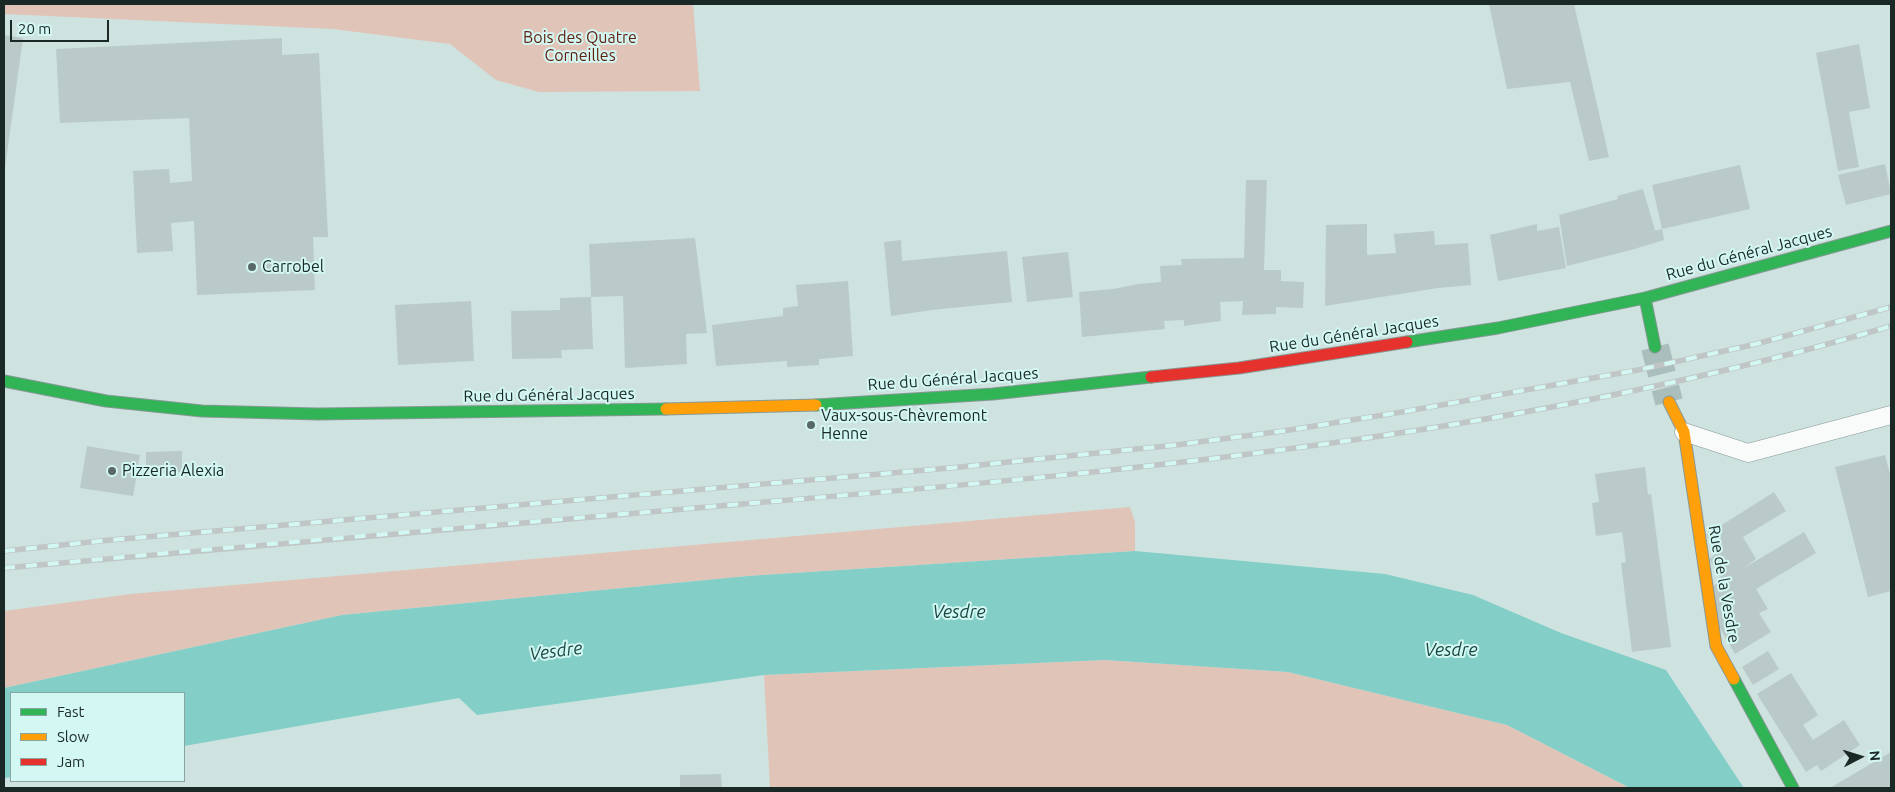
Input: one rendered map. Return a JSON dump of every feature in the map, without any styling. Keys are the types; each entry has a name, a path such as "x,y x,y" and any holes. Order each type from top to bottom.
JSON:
{"main road":[{"name":"Rue du Général Jacques","path":"4,381 106,401 202,411 318,414 779,407 993,394 1238,368 1498,328 1645,298 1891,231"},
{"path":"1645,298 1655,347"},
{"name":"Rue de la Vesdre","path":"1668,402 1684,432 1716,646 1793,788"}],"lane":[{"path":"1684,432 1748,453 1891,415"}],"green space":[{"name":"Bois des Quatre Corneilles","path":"4,4 693,4 700,91 539,92 496,80 450,44 333,29 4,14"},
{"path":"1130,507 1135,522 1135,551 748,576 342,615 4,688 4,611 131,594"},
{"path":"1105,660 1288,672 1507,725 1628,788 770,788 764,675"}],"water":[{"name":"Vesdre","path":"1135,551 1385,574 1473,595 1561,633 1666,670 1744,788 1628,788 1507,725 1288,672 1105,660 764,675 477,715 459,698 185,746 185,692 10,692 10,777 4,778 4,688 342,615 748,576"}],"building":[{"path":"1489,4 1574,4 1609,157 1589,161 1570,82 1507,89"},
{"path":"4,35 23,38 5,168 4,168"},
{"path":"282,38 282,55 319,53 328,237 313,237 315,290 197,295 194,221 171,223 173,251 137,253 133,171 169,169 170,183 192,181 189,118 60,123 56,49"},
{"path":"1859,44 1870,108 1849,112 1859,167 1838,171 1816,53"},
{"path":"1885,164 1891,194 1846,205 1838,175"},
{"path":"1740,165 1750,209 1662,229 1652,185"},
{"path":"1246,180 1267,180 1264,270 1281,270 1281,281 1304,282 1303,308 1276,307 1276,314 1242,315 1243,301 1220,302 1221,321 1184,326 1184,320 1164,321 1165,329 1082,337 1079,292 1161,282 1160,266 1182,265 1181,259 1244,258"},
{"path":"1643,189 1655,230 1649,232 1662,229 1664,240 1567,266 1559,215 1618,199 1617,196"},
{"path":"1367,224 1367,255 1396,253 1394,234 1434,231 1435,245 1468,243 1471,285 1438,288 1325,306 1326,225"},
{"path":"1537,224 1537,231 1559,227 1566,268 1498,281 1490,235"},
{"path":"695,238 707,333 686,334 687,364 625,368 623,296 591,297 589,244"},
{"path":"901,240 902,261 1007,251 1012,302 891,316 884,242"},
{"path":"1068,252 1073,297 1027,302 1022,257"},
{"path":"848,281 853,356 819,359 819,365 787,367 787,361 716,366 712,325 783,316 783,308 798,306 796,285"},
{"path":"591,297 593,349 561,350 562,358 512,359 511,311 560,310 560,298"},
{"path":"471,301 474,361 398,365 395,305"},
{"path":"87,446 140,455 133,496 80,488"},
{"path":"182,451 182,472 146,473 146,452"},
{"path":"1885,455 1891,478 1891,591 1868,597 1835,467"},
{"path":"1645,467 1648,495 1651,494 1671,647 1632,652 1621,563 1626,562 1622,532 1596,536 1592,503 1599,502 1595,474"},
{"path":"1774,492 1786,511 1743,537 1756,559 1744,568 1804,532 1816,553 1756,589 1768,609 1759,613 1771,632 1735,654 1718,625 1713,586 1722,580 1709,559 1717,553 1706,535"},
{"path":"1768,651 1779,669 1753,685 1742,667"},
{"path":"1791,673 1818,715 1803,725 1813,740 1844,720 1860,745 1821,771 1817,765 1806,772 1757,694"},
{"path":"1891,752 1891,788 1830,788"},
{"path":"721,774 722,788 680,788 680,775"}],"tunnel":[{"path":"1655,347 1669,402"}],"railway":[{"path":"4,551 110,540 950,468 1176,445 1283,431 1402,412 1638,370 1756,344 1891,307"},
{"path":"4,568 1058,476 1339,442 1479,420 1618,394 1755,363 1891,326"}],"traffic: fast":[{"path":"1407,342 1498,328 1645,298 1891,231"},
{"path":"1645,298 1655,347"},
{"path":"816,405 993,394 1151,377"},
{"path":"4,381 106,401 202,411 318,414 666,409"},
{"path":"1734,679 1793,788"}],"traffic: slow":[{"path":"1669,402 1684,432 1716,646 1734,679"},
{"path":"666,409 816,405"}],"traffic: jam":[{"path":"1151,377 1239,368 1407,342"}],"place":[{"name":"Carrobel","path":"252,267"},
{"name":"Vaux-sous-Chèvremont Henne","path":"811,425"},
{"name":"Pizzeria Alexia","path":"112,471"}]}
